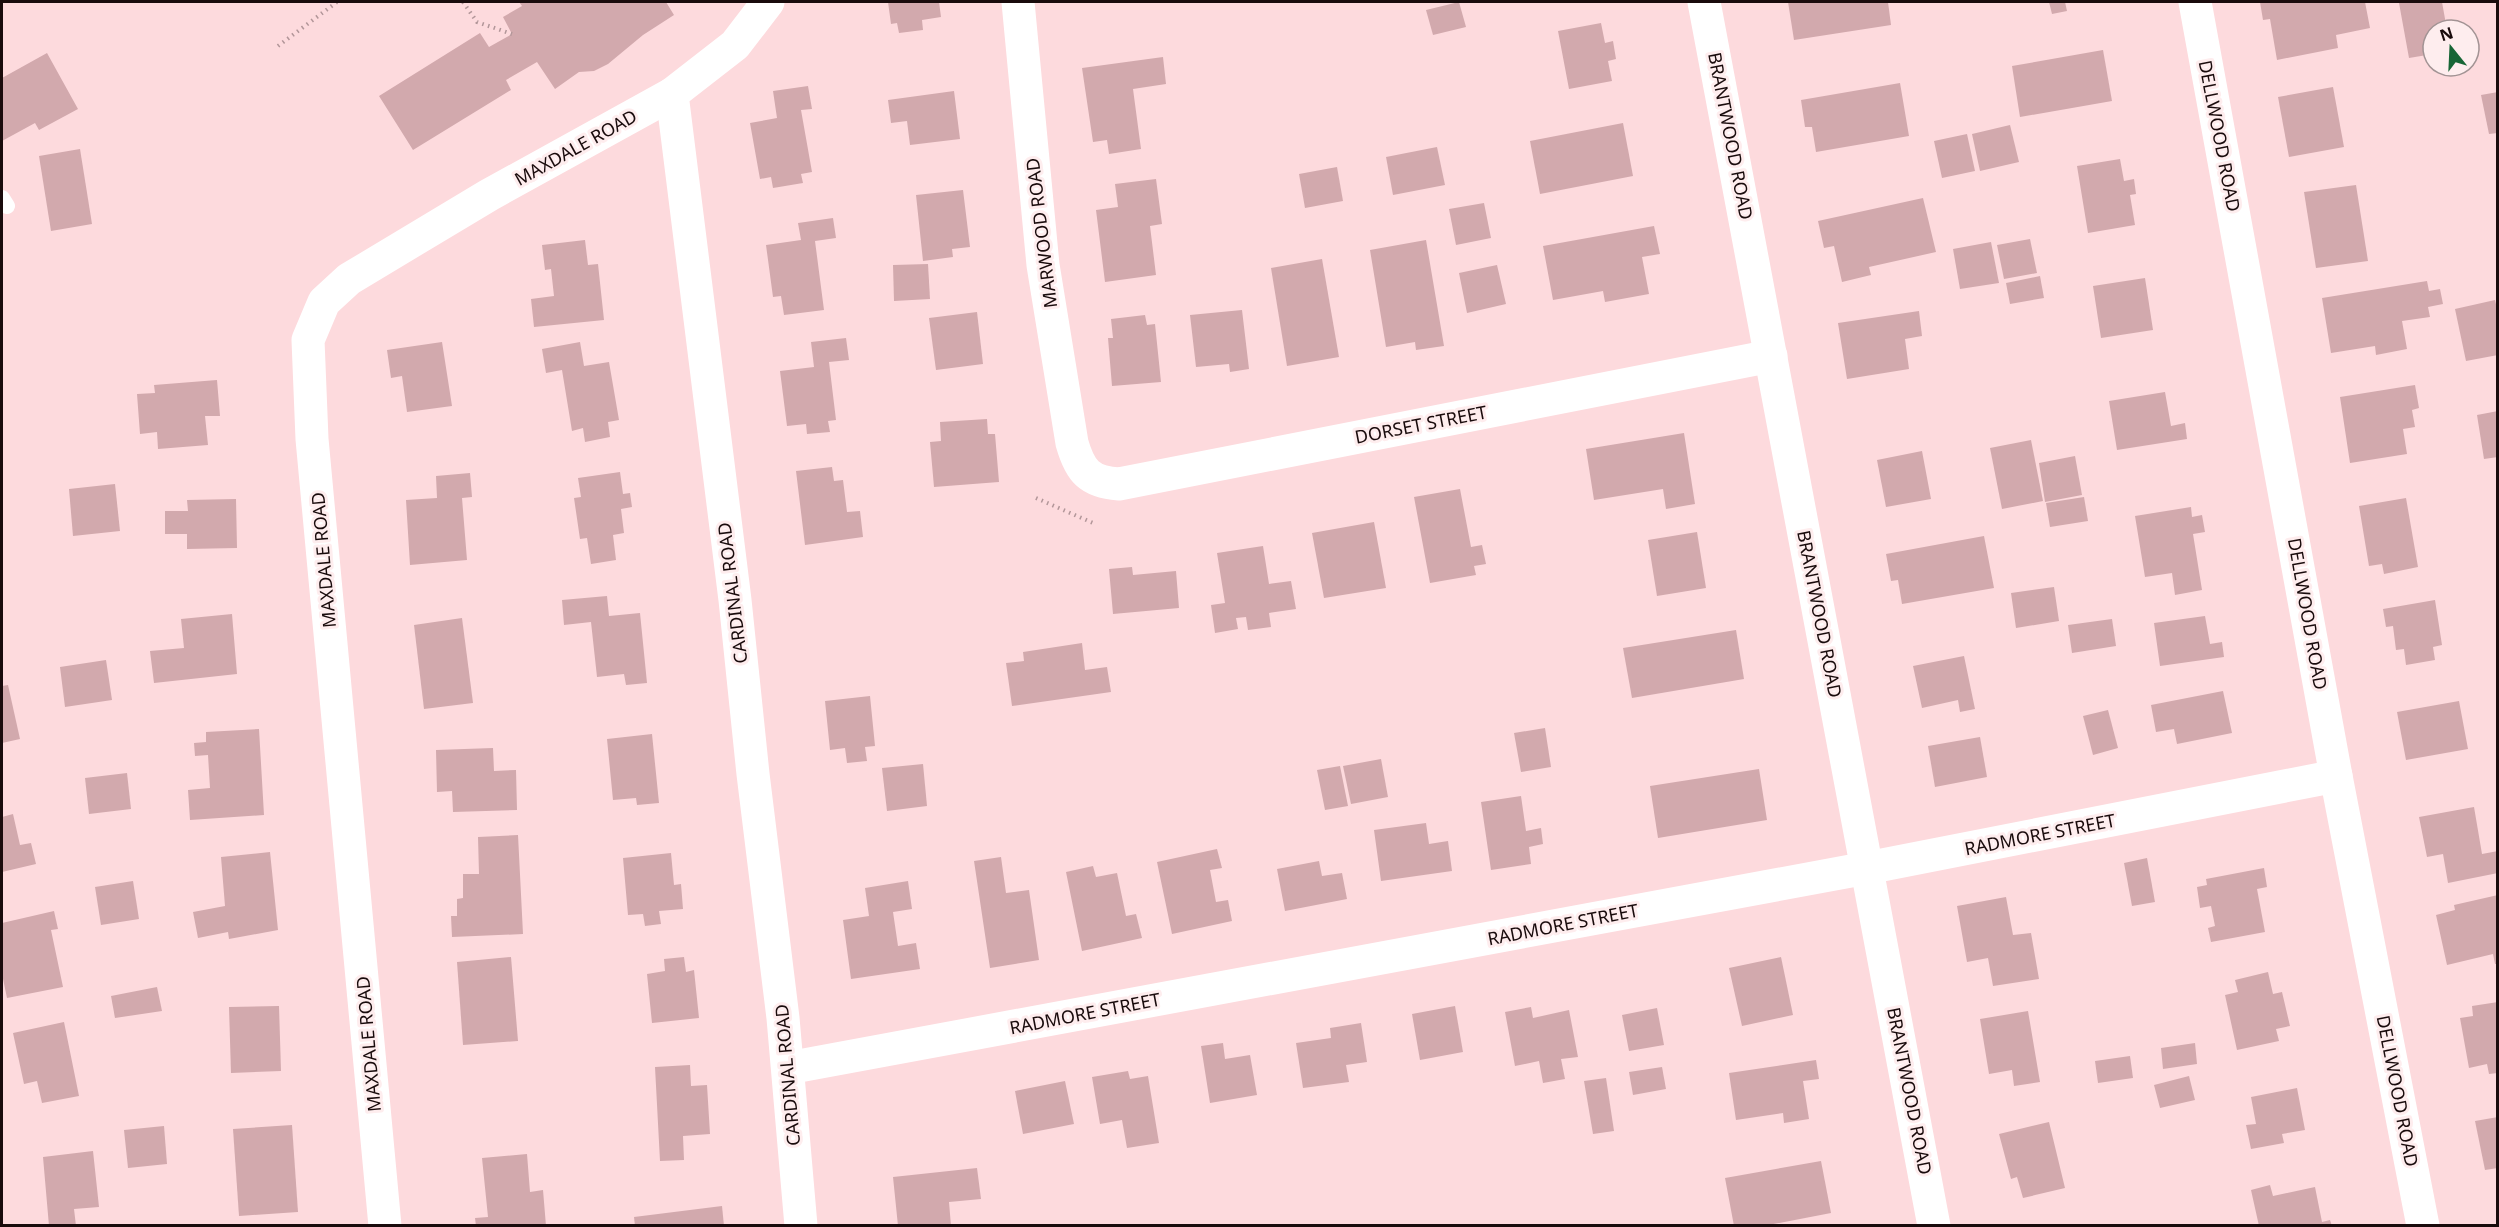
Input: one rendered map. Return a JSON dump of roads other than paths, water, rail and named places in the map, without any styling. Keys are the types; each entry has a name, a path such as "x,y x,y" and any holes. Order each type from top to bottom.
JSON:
{"street":[{"path":"672,94 735,45 768,2"},
{"name":"MARWOOD ROAD","path":"1018,2 1043,265 1072,443 1078,462"},
{"name":"BRANTWOOD ROAD","path":"1704,2 1934,1226"},
{"name":"DELLWOOD ROAD","path":"2195,2 2336,776 2423,1226"},
{"name":"CARDINAL ROAD","path":"672,94 735,600 788,1068 801,1226"},
{"name":"MAXDALE ROAD","path":"385,1226 312,440 308,340 324,302 349,279 489,195 672,94"},
{"name":"DORSET STREET","path":"1078,462 1086,472 1102,483 1119,484 1771,356"},
{"name":"RADMORE STREET","path":"788,1068 1867,868 2336,776"}]}
